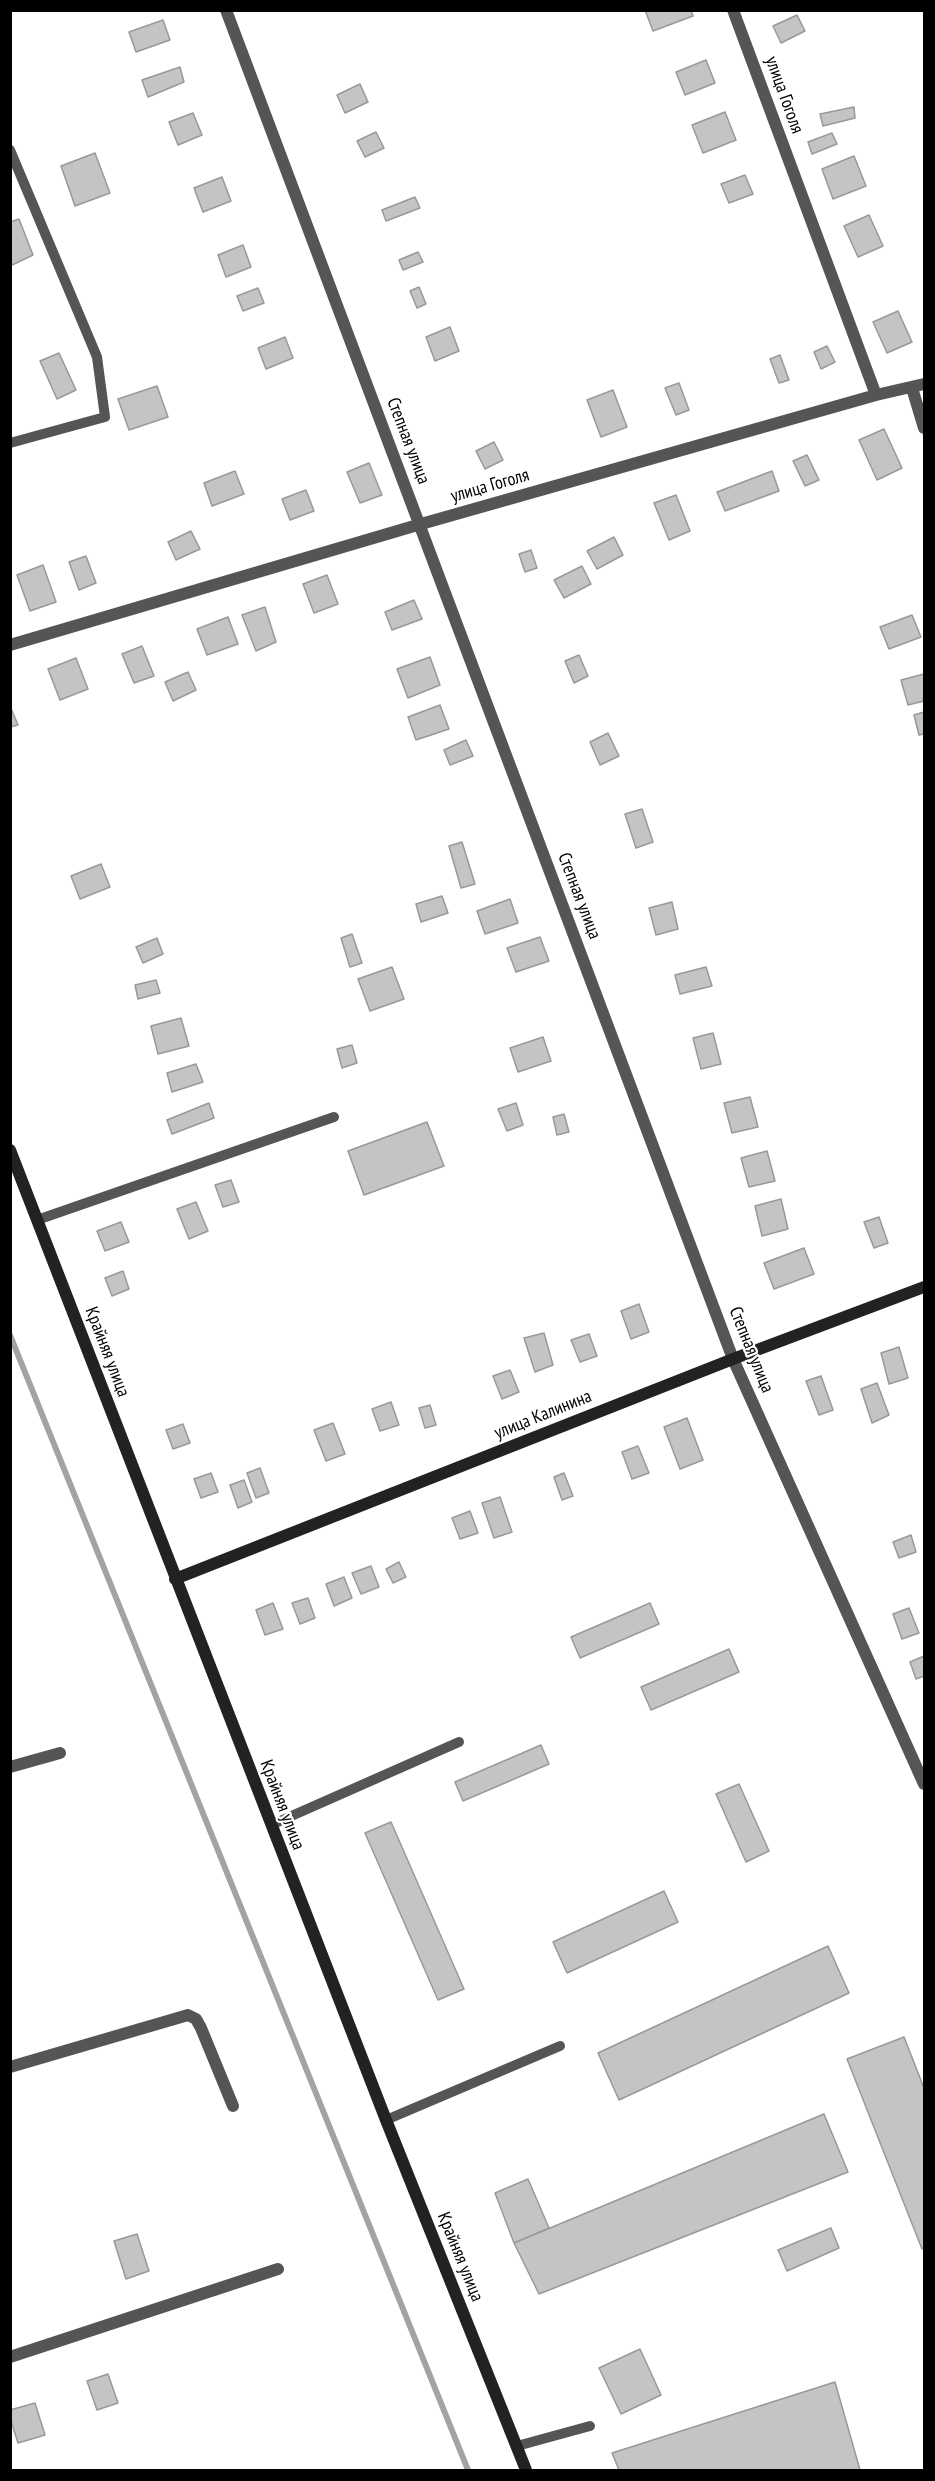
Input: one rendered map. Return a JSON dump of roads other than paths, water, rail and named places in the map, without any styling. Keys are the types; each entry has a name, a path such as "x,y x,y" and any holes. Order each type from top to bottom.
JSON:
{"main road":[{"name":"Крайняя улица","path":"10,1150 386,2120 526,2470"},
{"name":"улица Калинина","path":"175,1579 733,1359 924,1287"}],"street":[{"name":"Степная улица","path":"226,10 733,1359 924,1784"},
{"name":"улица Гоголя","path":"733,10 876,395"},
{"name":"улица Гоголя","path":"10,645 421,524 876,395 924,384"},
{"path":"912,388 924,428"},
{"path":"10,1767 60,1753"},
{"path":"10,2067 183,2014 196,2019 201,2028 233,2106"},
{"path":"10,2357 278,2269"}],"lane":[{"path":"10,150 97,357 105,417 10,443"},
{"path":"37,1220 334,1117"},
{"path":"271,1825 459,1742"},
{"path":"386,2120 560,2046"},
{"path":"517,2446 590,2426"}],"waterway":[{"path":"10,1335 468,2470"}]}
